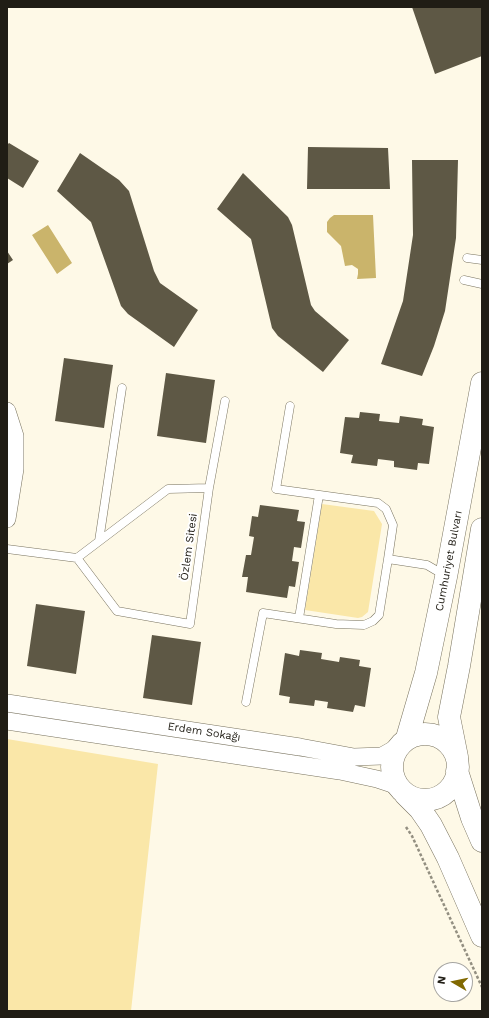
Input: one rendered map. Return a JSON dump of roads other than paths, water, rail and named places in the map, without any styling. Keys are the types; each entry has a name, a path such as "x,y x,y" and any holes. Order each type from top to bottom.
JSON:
{"street":[{"name":"Cumhuriyet Bulvarı","path":"403,742 426,673 446,577 482,383"},
{"path":"7,411 15,436 16,468 7,519"},
{"path":"482,529 480,554 472,581 459,666 449,718 457,764 472,818 482,842"},
{"path":"446,577 472,581"},
{"name":"Erdem Sokağı","path":"7,703 300,747 354,757 382,756 403,742"},
{"name":"Erdem Sokağı","path":"7,721 340,771 376,779 401,790"},
{"path":"401,790 414,798 424,800 435,798 444,794 451,787 456,777 457,764 449,744 445,740 436,735 426,733 415,735 403,742 393,756 391,766 393,776 401,790 420,809 431,825 448,858 482,936"}],"lane":[{"path":"467,258 482,260"},
{"path":"464,280 482,284"},
{"path":"99,541 122,388"},
{"path":"7,549 77,558 168,489 209,488 225,401"},
{"path":"246,702 262,613 336,624 364,626 373,621 379,615 388,559 393,525 386,509 378,504 276,489 290,406"},
{"name":"Özlem Sitesi","path":"77,558 117,611 190,624 209,488"},
{"path":"299,618 318,495"},
{"path":"388,559 427,565 446,577"}]}
